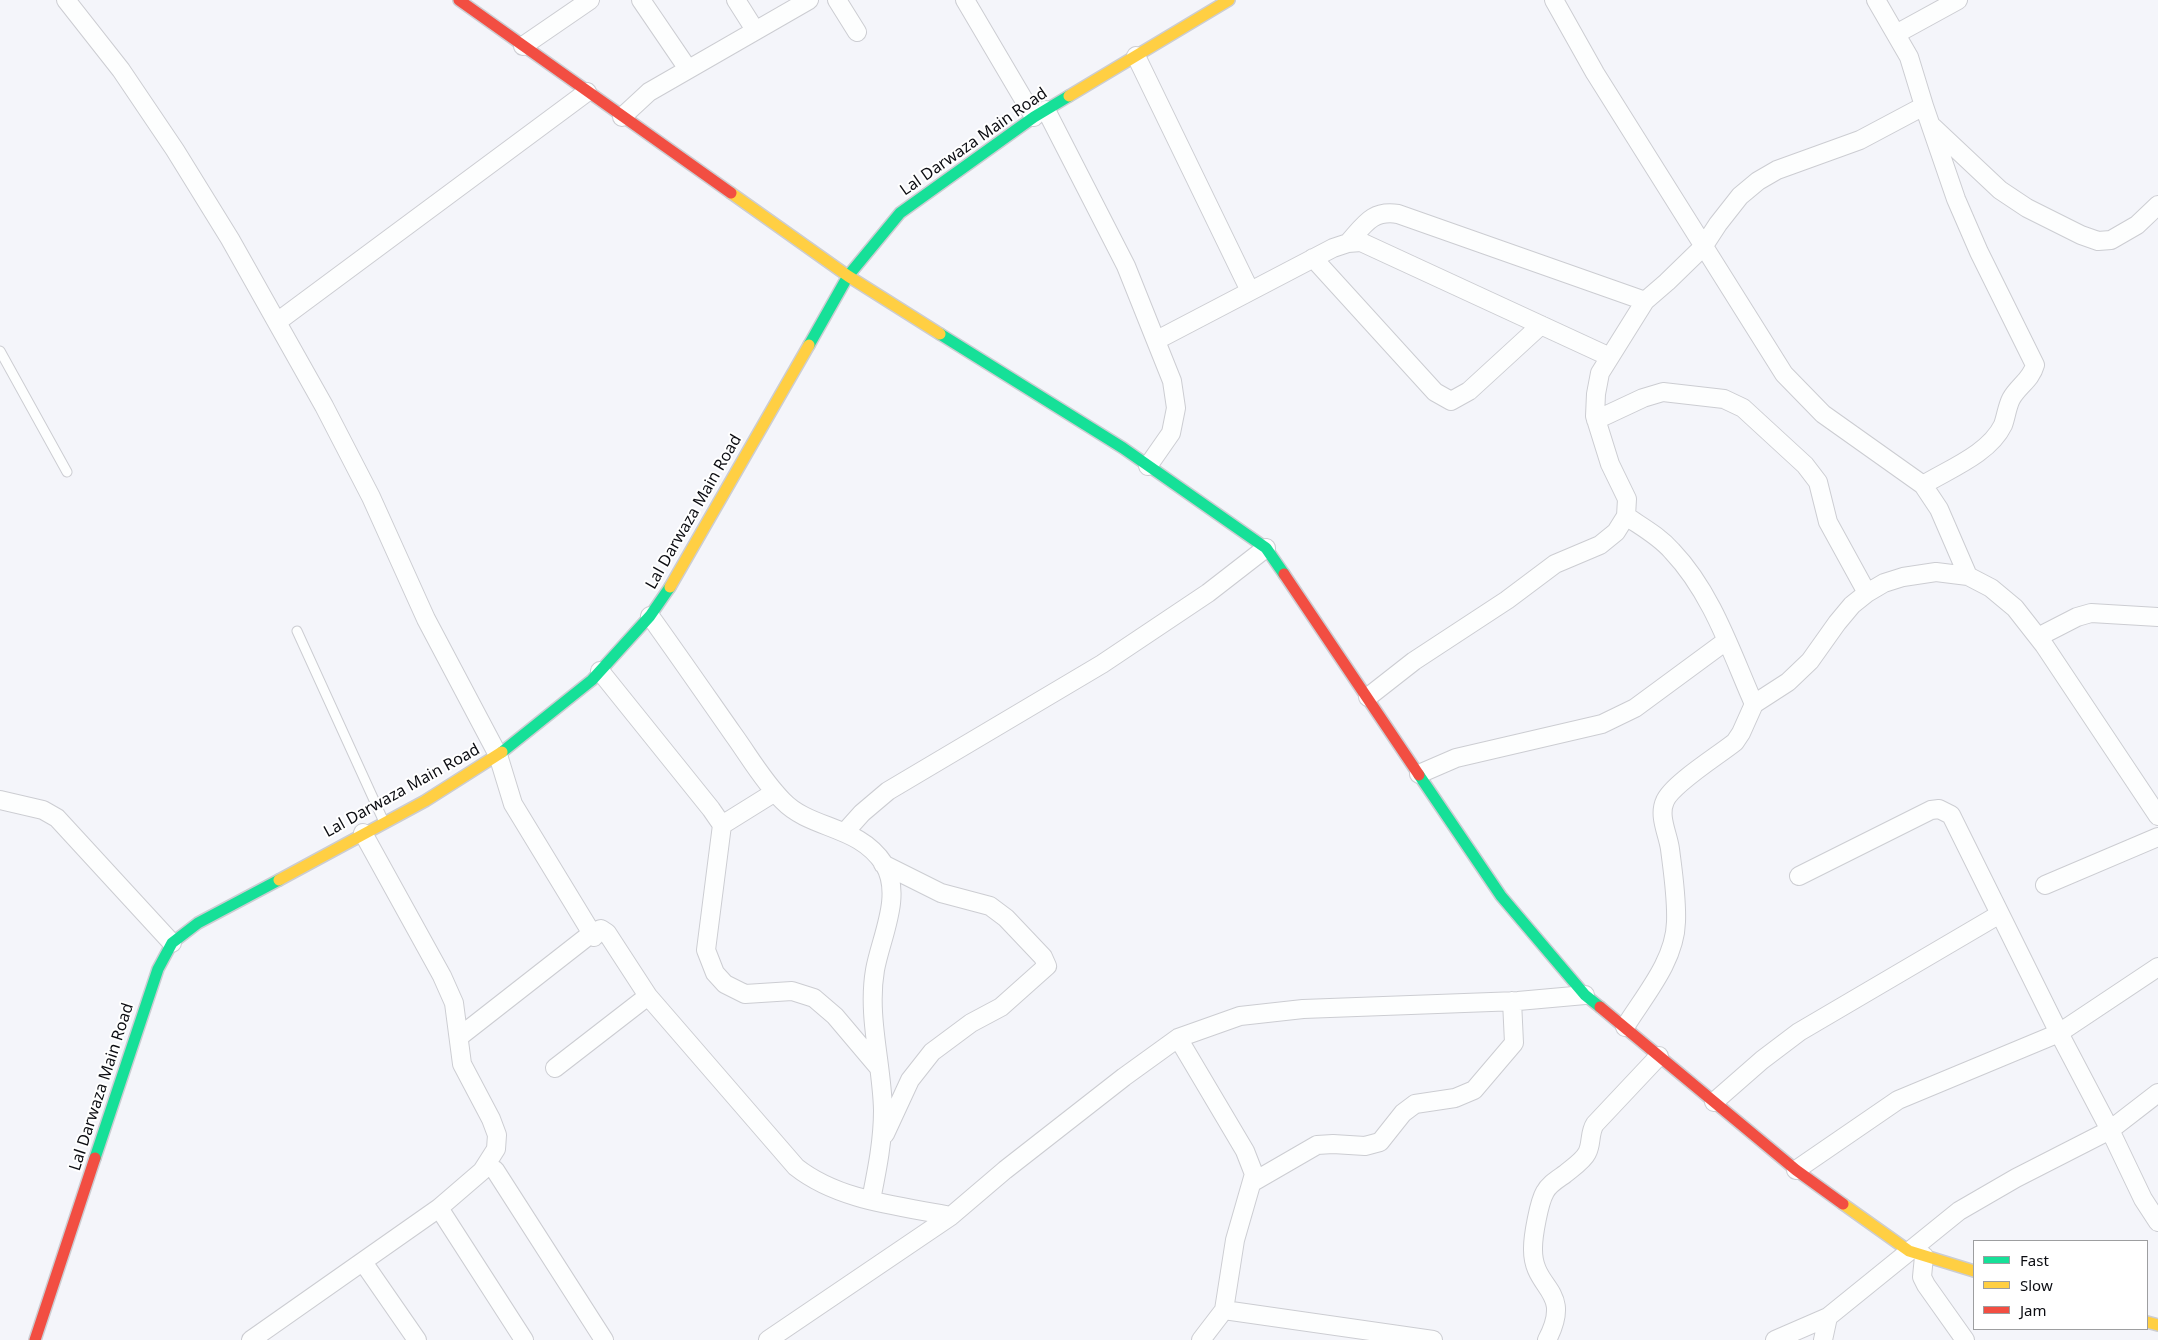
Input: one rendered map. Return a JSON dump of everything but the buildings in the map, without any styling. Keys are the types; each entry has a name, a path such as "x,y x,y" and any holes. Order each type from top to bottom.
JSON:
{"street":[{"path":"66,0 121,70 175,150 230,238 371,497 426,619 498,756 513,804 593,935"},
{"path":"459,0 848,276 1148,466 1266,548 1502,896 1585,995 1796,1170 1916,1253 1973,1271"},
{"path":"523,46 590,0"},
{"path":"641,0 688,69"},
{"path":"736,0 755,30"},
{"path":"622,117 649,92 809,0"},
{"path":"837,0 857,32"},
{"path":"965,0 1040,113 1111,234 1157,340 1172,381 1176,408 1171,433 1148,466"},
{"name":"Lal Darwaza Main Road","path":"35,1340 158,969 172,943 198,923 425,801 498,756 592,680 650,616 678,577 848,276 900,213 935,186 1040,113 1229,0"},
{"path":"1554,0 1595,73 1784,374 1823,414 1923,485 1939,509 1968,576"},
{"path":"1876,0 1909,57 1956,199 1979,252 2035,365 2033,374 2012,398 2002,426 1994,438 1970,457 1923,485"},
{"path":"1896,34 1958,0"},
{"path":"1136,56 1250,291"},
{"path":"276,322 587,92"},
{"path":"1368,697 1414,661 1507,600 1555,564 1600,545 1616,532 1626,516 1627,499 1610,464 1596,420 1596,394 1600,373 1644,301 1703,247 1735,202 1758,180 1778,170 1860,140 1924,106"},
{"path":"1930,124 2000,190 2027,208 2081,235 2098,241 2111,240 2130,230 2158,205"},
{"path":"1157,340 1312,258 1348,242 1376,214 1388,212 1644,301"},
{"path":"1348,242 1361,242 1374,246 1610,357"},
{"path":"1312,258 1435,392 1451,401 1469,392 1541,325"},
{"path":"1596,420 1648,396 1663,392 1724,399 1743,408 1805,465 1818,482 1828,522 1867,593"},
{"path":"1626,516 1658,537 1692,573 1710,604 1754,704"},
{"path":"846,832 862,813 888,791 1102,664 1208,593 1266,548"},
{"path":"1625,1028 1662,968 1672,945 1675,930 1670,848 1663,817 1664,802 1672,791 1735,742 1742,733 1754,704 1788,682 1810,661 1852,605 1884,583 1904,576 1936,572 1968,576 1991,588 2015,608 2038,637 2158,816"},
{"path":"2038,637 2077,617 2091,613 2158,618"},
{"path":"650,616 775,792 795,811 846,832 873,851 890,876 892,890 890,909 875,972 874,999 883,1109 882,1142 871,1200"},
{"path":"1419,774 1456,758 1602,724 1634,708 1726,641"},
{"path":"600,671 716,815 722,825 706,950 715,973 725,984 745,994 792,991 814,998 835,1016 879,1068"},
{"path":"722,825 775,792"},
{"path":"0,800 43,810 57,818 172,943"},
{"path":"1798,876 1931,810 1939,809 1951,815 2143,1199 2158,1222"},
{"path":"258,1338 439,1208 482,1171 491,1161 496,1149 497,1135 492,1119 462,1064 454,1003 442,976 364,833"},
{"path":"2045,885 2158,837"},
{"path":"882,1142 910,1080 932,1052 971,1023 1001,1007 1047,966 1043,957 1006,918 990,906 941,893 883,864"},
{"path":"1714,1102 1798,1032 2000,914"},
{"path":"459,1037 593,935 598,929 606,934 648,996 796,1167 821,1184 871,1200 951,1216"},
{"path":"1796,1170 1898,1100 2059,1033 2158,966"},
{"path":"768,1340 951,1216 1005,1170 1124,1077 1178,1038 1240,1016 1303,1009 1512,1001 1585,995"},
{"path":"555,1068 648,996"},
{"path":"1252,1182 1317,1145 1373,1145 1384,1139 1403,1113 1415,1104 1455,1098 1474,1090 1514,1043 1512,1001"},
{"path":"1178,1038 1251,1163 1252,1182 1235,1240 1224,1310 1213,1327 1201,1340"},
{"path":"1547,1340 1554,1325 1557,1307 1535,1265 1533,1246 1545,1192 1586,1155 1595,1124 1659,1056"},
{"path":"1774,1340 1828,1317 1916,1253 1972,1203 2110,1130 2158,1093"},
{"path":"495,1170 604,1340"},
{"path":"439,1208 524,1340"},
{"path":"1916,1253 1926,1285 1965,1340"},
{"path":"363,1262 417,1340"},
{"path":"1224,1310 1433,1340"},
{"path":"1823,1340 1828,1317"}],"lane":[{"path":"0,351 67,472"},
{"path":"297,631 384,822"}],"traffic: fast":[{"path":"809,345 848,276 900,213 1034,117 1069,96"},
{"path":"940,334 1123,448 1266,548 1284,574"},
{"path":"502,752 592,680 650,616 670,587"},
{"path":"1419,775 1501,896 1585,995 1600,1007"},
{"path":"95,1158 158,969 172,943 198,923 279,880"}],"traffic: slow":[{"path":"1069,96 1229,0"},
{"path":"731,193 848,276 940,334"},
{"path":"670,587 809,345"},
{"path":"279,880 425,801 502,752"},
{"path":"1843,1204 1909,1251 1973,1271"},
{"path":"2148,1322 2158,1325"}],"traffic: jam":[{"path":"459,0 731,193"},
{"path":"1284,574 1419,775"},
{"path":"1600,1007 1796,1170 1843,1204"},
{"path":"35,1340 95,1158"}]}
